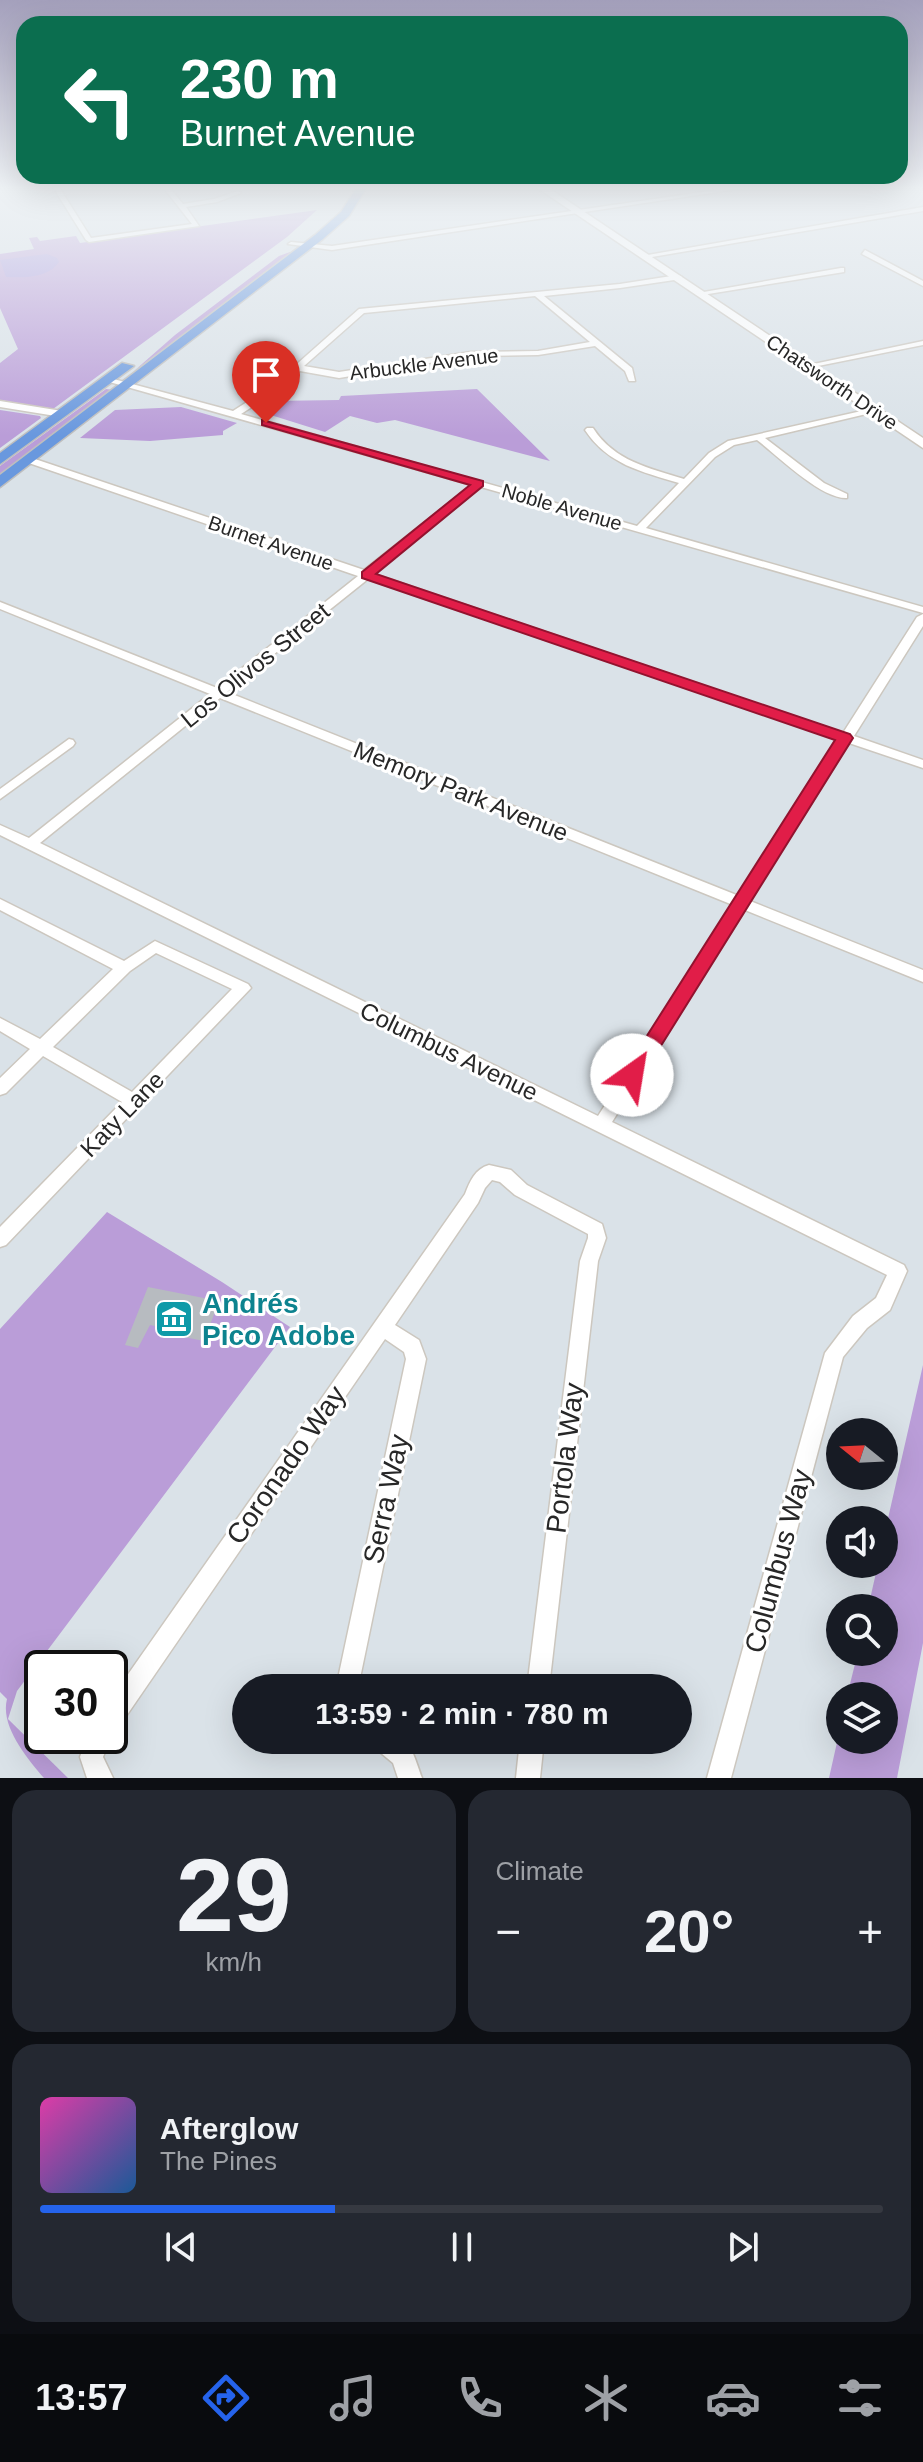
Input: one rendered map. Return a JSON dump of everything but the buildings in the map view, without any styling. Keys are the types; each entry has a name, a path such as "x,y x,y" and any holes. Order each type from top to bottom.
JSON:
{"main road":[{"path":"0,460 256,270"},
{"path":"0,482 277,270"},
{"name":"Chatsworth Drive","path":"667,270 923,444"}],"street":[{"path":"702,293 841,270"},
{"path":"898,270 923,284"},
{"path":"235,414 299,368 362,311 678,277"},
{"path":"537,294 629,370 632,379"},
{"name":"Arbuckle Avenue","path":"299,368 339,375 471,354 538,353 597,343"},
{"path":"808,366 923,343"},
{"name":"Noble Avenue","path":"109,379 923,610"},
{"path":"0,404 62,414"},
{"path":"640,529 712,455 731,443 875,411"},
{"path":"590,430 595,441 621,460 685,482"},
{"path":"757,436 821,485 844,496"},
{"name":"Burnet Avenue","path":"29,460 923,764"},
{"name":"Los Olivos Street","path":"30,844 479,484"},
{"name":"Memory Park Avenue","path":"0,605 923,976"},
{"path":"601,1125 923,617"},
{"path":"0,795 69,743"},
{"name":"Columbus Avenue","path":"0,829 898,1271"},
{"path":"0,904 125,967 0,1088"},
{"name":"Katy Lane","path":"0,1239 243,988 159,947 151,947 125,967"},
{"path":"0,1024 135,1101"},
{"name":"Coronado Way","path":"128,1694 472,1198 478,1183 489,1172 505,1175 521,1190 596,1230"},
{"name":"Portola Way","path":"540,1674 589,1261 597,1238 596,1230"},
{"name":"Columbus Way","path":"719,1778 835,1353 860,1322 883,1304 898,1271"},
{"name":"Serra Way","path":"350,1674 416,1359 412,1346 382,1327"},
{"path":"94,1754 92,1766 101,1778"},
{"path":"401,1754 410,1778"},
{"path":"528,1778 531,1754"}],"shaded area":[{"path":"0,270 242,270 53,409 0,400 0,363 18,349 0,308"},
{"path":"4,270 50,270 28,277 6,277"},
{"path":"261,270 271,270 134,371 175,335"},
{"path":"106,389 114,390 0,476 0,466"},
{"path":"477,389 550,461 395,420 377,423 350,416 325,432 258,411 273,401 339,400 341,396"},
{"path":"181,407 237,423 223,431 223,435 150,441 80,438 115,410"},
{"path":"0,410 40,416 41,418 0,448"},
{"path":"107,1212 290,1327 48,1650 24,1650 24,1682 17,1691 8,1719 24,1735 24,1752 11,1731 7,1720 7,1699 0,1692 0,1329"},
{"path":"923,1365 923,1643 897,1778 829,1778 834,1754 898,1754 898,1682 850,1682 854,1666 898,1666 898,1594 871,1594 875,1578 898,1578 898,1506 891,1506 894,1490 898,1490 898,1475"},
{"path":"25,1754 44,1754 68,1778 44,1778"}],"place":[{"name":"Andrés Pico Adobe","path":"174,1319"}],"route":[{"path":"266,423 479,484 366,575 845,738 632,1075"}]}
